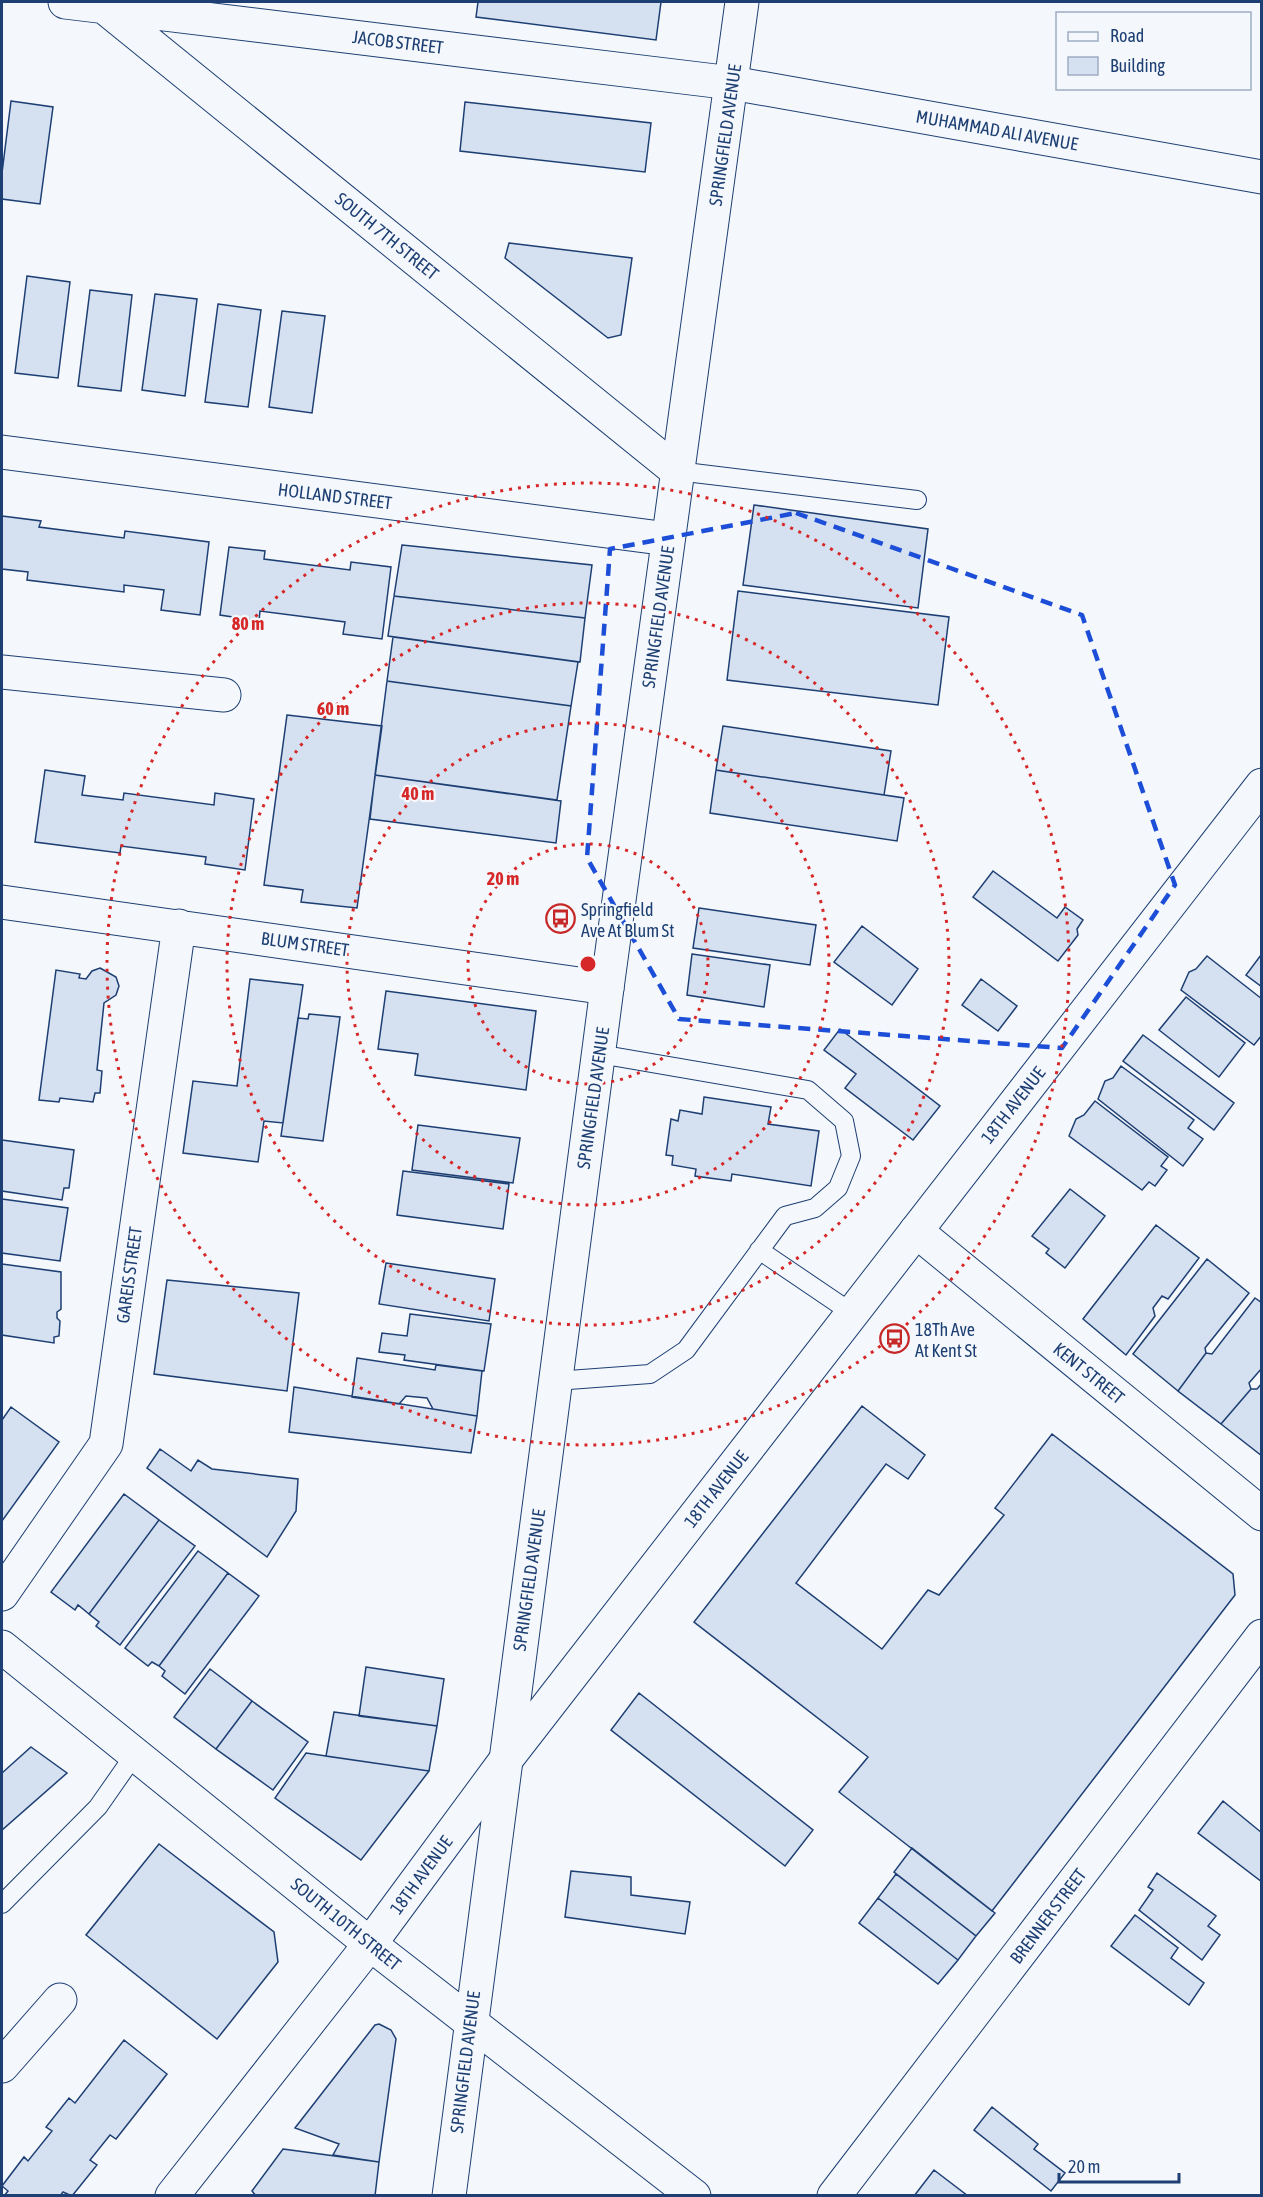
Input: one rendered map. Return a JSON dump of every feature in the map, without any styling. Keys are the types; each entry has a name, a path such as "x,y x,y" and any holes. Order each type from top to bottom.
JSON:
{"street":[{"name":"JACOB STREET","path":"64,2 101,4 732,83"},
{"name":"SPRINGFIELD AVENUE","path":"449,2196 470,2020 607,988 742,2"},
{"name":"SOUTH 7TH STREET","path":"101,4 677,471"},
{"name":"MUHAMMAD ALI AVENUE","path":"732,83 1262,177"},
{"name":"HOLLAND STREET","path":"2,452 669,539"},
{"path":"2,672 224,695"},
{"name":"18TH AVENUE","path":"172,2196 370,1944 505,1761 1262,785"},
{"name":"BLUM STREET","path":"2,902 607,988"},
{"name":"GAREIS STREET","path":"2,1594 106,1444 179,926"},
{"name":"KENT STREET","path":"916,1231 1262,1514"},
{"name":"BRENNER STREET","path":"834,2196 1262,1636"},
{"name":"SOUTH 10TH STREET","path":"2,1647 370,1944 694,2196"},
{"path":"2,2066 60,2000"}],"lane":[{"path":"677,471 917,500"},
{"path":"555,1381 650,1374 686,1350 785,1216 815,1208 838,1188 851,1156 844,1121 808,1090 599,1054"},
{"path":"759,1250 852,1313"},
{"path":"2,1904 98,1807 135,1754"}],"highlighted area":[{"path":"796,513 1082,615 1175,885 1062,1048 679,1019 587,858 610,549"}],"building":[{"path":"478,2 661,2 656,40 476,17"},
{"path":"11,101 53,107 40,204 2,199 2,173"},
{"path":"465,102 651,123 645,172 460,151"},
{"path":"509,243 632,258 621,335 608,338 505,258"},
{"path":"27,276 70,282 58,378 15,373"},
{"path":"90,290 132,295 121,391 78,386"},
{"path":"155,294 197,299 185,396 142,390"},
{"path":"218,304 261,310 248,407 205,402"},
{"path":"282,311 325,316 312,413 269,407"},
{"path":"754,505 928,529 918,608 743,585"},
{"path":"2,516 41,521 39,527 124,538 125,531 209,542 200,615 161,610 164,590 124,585 124,592 27,580 28,572 2,569"},
{"path":"402,545 592,565 585,618 394,596"},
{"path":"229,547 265,551 264,559 350,570 351,562 391,567 382,639 343,634 345,622 260,611 259,621 220,615"},
{"path":"738,591 949,617 938,705 727,680"},
{"path":"394,596 585,618 580,662 388,636"},
{"path":"393,637 578,662 571,706 387,681"},
{"path":"387,681 571,706 557,800 375,775"},
{"path":"287,715 382,726 357,908 301,902 303,890 264,885"},
{"path":"723,726 891,751 884,795 716,770"},
{"path":"45,770 85,776 82,795 123,800 124,793 214,805 215,793 254,799 245,870 205,864 206,857 121,846 120,853 35,842"},
{"path":"716,770 904,798 897,841 710,813"},
{"path":"375,775 561,801 556,843 370,819"},
{"path":"993,871 1057,918 1065,907 1083,920 1077,929 1078,935 1058,961 973,897"},
{"path":"699,908 816,925 810,965 693,948"},
{"path":"862,926 918,969 892,1005 834,962"},
{"path":"692,954 770,965 764,1007 687,995"},
{"path":"1262,955 1262,987 1246,975"},
{"path":"1207,956 1262,999 1262,1035 1254,1045 1181,990 1189,972 1196,969"},
{"path":"100,968 116,977 119,986 116,995 104,1003 97,1070 102,1071 100,1093 95,1093 93,1102 60,1098 59,1102 39,1100 56,970 80,974 79,978 86,979 92,971"},
{"path":"250,979 303,985 283,1123 264,1121 258,1162 183,1153 193,1081 237,1086"},
{"path":"981,979 1017,1006 998,1031 962,1005"},
{"path":"386,991 536,1011 526,1090 415,1075 418,1054 378,1049"},
{"path":"1186,997 1245,1043 1219,1077 1159,1030"},
{"path":"309,1014 340,1017 323,1141 281,1136 298,1018 308,1019"},
{"path":"840,1029 940,1106 913,1140 845,1088 856,1074 824,1050"},
{"path":"1143,1035 1234,1103 1214,1130 1123,1061"},
{"path":"1121,1066 1194,1120 1188,1128 1203,1139 1183,1166 1098,1099 1105,1081 1113,1078"},
{"path":"704,1097 771,1107 768,1124 819,1131 811,1186 732,1174 731,1181 695,1176 696,1169 672,1165 673,1156 666,1155 671,1119 678,1121 680,1110 702,1114"},
{"path":"1095,1101 1168,1157 1161,1166 1167,1170 1155,1186 1149,1182 1142,1190 1069,1136 1076,1119 1084,1115"},
{"path":"418,1125 520,1138 513,1183 412,1170"},
{"path":"2,1140 74,1150 69,1188 64,1188 62,1200 2,1191"},
{"path":"403,1171 509,1184 503,1229 397,1215"},
{"path":"1070,1189 1105,1216 1065,1268 1046,1253 1049,1249 1032,1236"},
{"path":"2,1199 68,1208 60,1261 2,1253"},
{"path":"1156,1225 1199,1258 1168,1299 1162,1296 1153,1308 1155,1316 1126,1355 1083,1319"},
{"path":"1207,1259 1249,1293 1205,1348 1206,1353 1178,1391 1133,1354"},
{"path":"386,1263 495,1279 489,1321 379,1304"},
{"path":"2,1264 61,1272 61,1309 57,1312 57,1318 60,1321 59,1336 54,1337 54,1343 2,1335"},
{"path":"167,1280 299,1293 287,1391 154,1374"},
{"path":"1255,1298 1262,1303 1262,1368 1249,1383 1251,1389 1221,1424 1178,1391 1206,1353 1212,1354"},
{"path":"410,1314 491,1324 484,1371 404,1360 405,1355 379,1352 382,1333 407,1336"},
{"path":"357,1358 435,1370 436,1365 482,1371 477,1416 433,1409 427,1398 406,1396 399,1404 352,1397"},
{"path":"1262,1383 1262,1456 1221,1424 1251,1389 1257,1389"},
{"path":"294,1387 477,1416 471,1453 289,1432"},
{"path":"862,1406 925,1455 908,1479 886,1464 796,1583 882,1649 928,1590 939,1595 1004,1515 995,1508 1052,1434 1233,1574 1235,1595 992,1911 839,1792 868,1757 694,1622"},
{"path":"11,1407 59,1442 2,1521 2,1420"},
{"path":"160,1449 191,1471 198,1460 212,1469 298,1479 296,1511 267,1557 147,1468"},
{"path":"124,1494 159,1520 89,1614 78,1605 75,1610 51,1592"},
{"path":"159,1520 195,1546 120,1645 96,1626 99,1622 89,1614"},
{"path":"198,1551 228,1573 159,1666 152,1662 148,1666 125,1648"},
{"path":"228,1573 259,1596 185,1694 162,1676 165,1671 159,1666"},
{"path":"366,1667 444,1679 437,1726 359,1716"},
{"path":"210,1669 252,1701 216,1749 174,1717"},
{"path":"639,1693 813,1830 785,1866 611,1730"},
{"path":"252,1701 308,1742 273,1790 216,1749"},
{"path":"334,1712 437,1726 429,1771 326,1756"},
{"path":"31,1747 67,1773 2,1830 2,1773"},
{"path":"306,1753 429,1771 361,1860 275,1798"},
{"path":"1223,1801 1262,1833 1262,1882 1198,1833"},
{"path":"159,1844 274,1932 278,1962 217,2039 86,1935"},
{"path":"912,1848 995,1913 976,1936 894,1872"},
{"path":"571,1871 631,1877 631,1895 690,1902 685,1934 565,1917"},
{"path":"1157,1873 1216,1916 1208,1926 1220,1935 1202,1960 1139,1910 1153,1890 1148,1887"},
{"path":"896,1874 976,1936 958,1960 878,1898"},
{"path":"878,1898 958,1960 938,1984 859,1923"},
{"path":"1135,1915 1178,1948 1171,1958 1204,1983 1189,2005 1111,1946"},
{"path":"379,2024 391,2030 396,2039 379,2162 333,2155 339,2144 295,2128 375,2025"},
{"path":"124,2040 167,2074 116,2139 110,2135 90,2160 97,2165 72,2196 63,2192 60,2196 4,2196 8,2191 2,2186 24,2157 28,2161 52,2131 46,2127 69,2098 75,2103"},
{"path":"992,2107 1038,2144 1034,2149 1065,2173 1051,2191 974,2130"},
{"path":"283,2149 379,2162 375,2196 256,2196 252,2191"},
{"path":"934,2170 968,2196 914,2196"}],"place":[{"name":"Springfield Ave At Blum St","path":"560,919"},
{"name":"18Th Ave At Kent St","path":"894,1339"}]}
